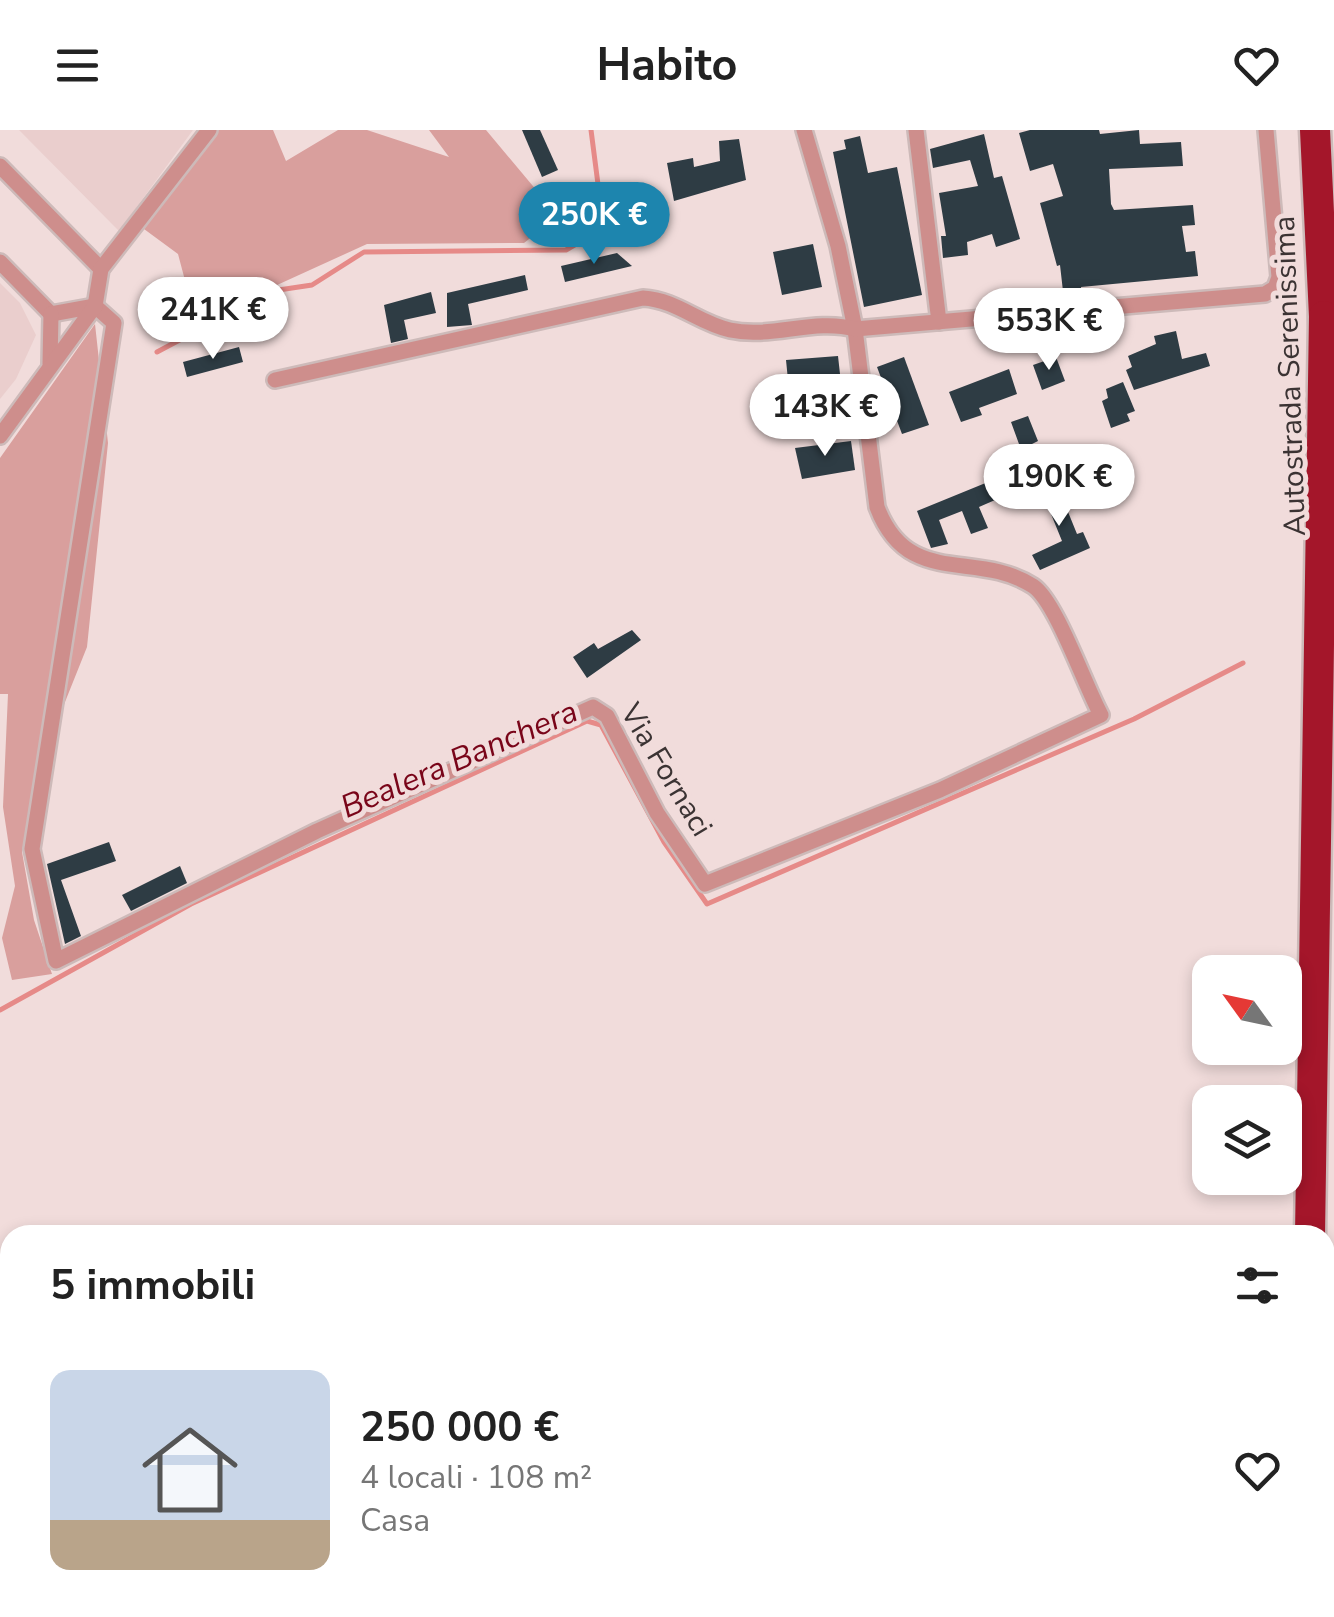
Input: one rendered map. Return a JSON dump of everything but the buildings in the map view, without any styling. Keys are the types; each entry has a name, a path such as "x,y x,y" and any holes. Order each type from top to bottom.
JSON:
{"highway":[{"name":"Autostrada Serenissima","path":"1316,130 1334,620"},
{"path":"1310,1225 1324,316"}],"street":[{"path":"0,436 94,306 101,269 209,130"},
{"path":"804,130 838,246 855,330"},
{"path":"916,130 939,322"},
{"path":"275,380 644,298 664,299 712,325 733,331 840,325 855,330 1265,294 1275,288 1279,278 1266,130"},
{"path":"0,166 101,269"},
{"path":"0,262 51,314 50,367"},
{"path":"51,314 94,306"},
{"name":"Via Fornaci","path":"94,306 114,323 32,849 56,961 317,831 593,707 607,716 657,812 705,884 940,790 1102,715 1083,682 1050,604 1035,587 1012,577 916,556 898,545 885,528 877,507 855,330"}],"shaded area":[{"path":"19,130 193,130 119,231"},
{"path":"217,130 273,130 286,161 338,130 367,130 449,157 429,130 486,130 558,216 524,243 367,244 196,322 178,254 144,229"},
{"path":"0,283 20,303 36,335 16,379 0,399"},
{"path":"95,324 108,443 87,647 35,777 22,852 34,920 52,974 12,980 2,938 15,886 3,807 8,694 0,694 0,458"}],"waterway":[{"path":"157,352 272,291 312,285 364,252 566,250 583,240 577,202 599,192 591,130"},
{"name":"Bealera Banchera","path":"0,1010 191,904 587,721 601,725 664,842 707,904 1134,719 1243,663"}]}
